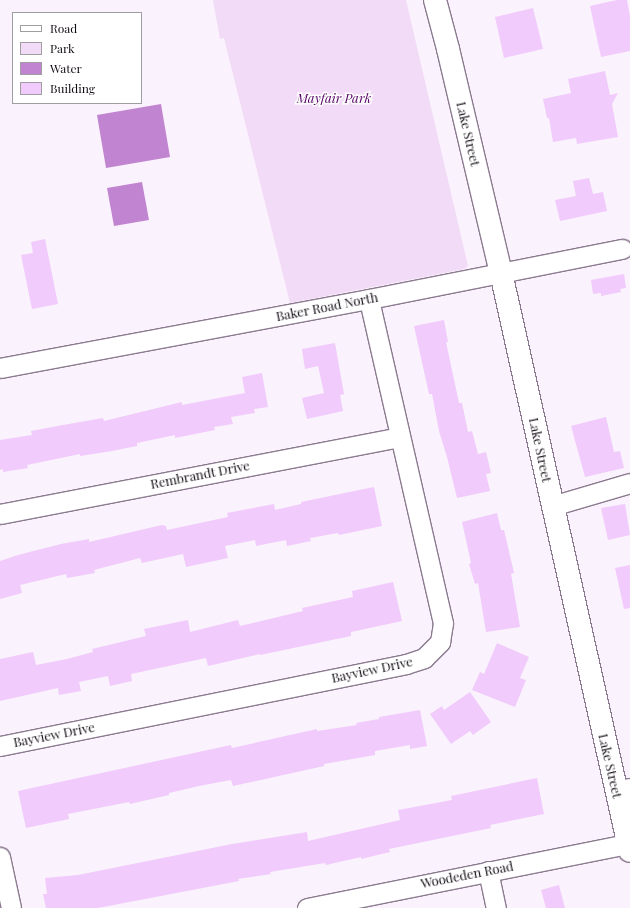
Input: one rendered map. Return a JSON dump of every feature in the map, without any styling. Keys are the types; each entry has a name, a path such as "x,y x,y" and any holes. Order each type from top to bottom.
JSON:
{"street":[{"name":"Lake Street","path":"435,0 501,273 552,506 623,789 629,847"},
{"name":"Lake Street","path":"441,0 448,49"},
{"name":"Baker Road North","path":"0,368 369,299 622,249"},
{"name":"Bayview Drive","path":"0,746 406,664 424,658 440,642 443,623 369,299"},
{"name":"Rembrandt Drive","path":"0,514 400,437"},
{"path":"552,506 630,483"},
{"name":"Woodeden Road","path":"307,908 488,871 629,847"},
{"path":"0,857 12,908"},
{"path":"488,871 496,908"}],"green space":[{"name":"Mayfair Park","path":"213,0 406,0 468,266 464,269 290,303 224,38 220,39"}],"water":[{"path":"161,104 170,157 106,168 97,115"},
{"path":"142,182 149,220 114,226 107,188"}],"building":[{"path":"617,0 627,0 630,16 630,51 601,57 590,6"},
{"path":"533,8 543,49 504,58 495,17"},
{"path":"605,71 610,95 618,93 612,104 618,137 577,144 576,138 553,142 549,118 547,118 543,99 571,93 568,79"},
{"path":"589,178 593,194 603,192 607,211 560,221 555,200 576,196 573,181"},
{"path":"45,239 58,304 32,309 21,255 33,253 31,242"},
{"path":"624,274 626,288 620,289 621,292 601,296 601,293 593,294 591,280"},
{"path":"444,320 448,342 446,342 459,403 462,403 468,432 472,431 478,454 486,452 491,473 486,474 490,491 457,498 439,431 432,394 429,394 414,326"},
{"path":"335,343 344,394 340,395 343,411 307,419 302,398 324,393 318,366 305,369 302,349"},
{"path":"262,373 268,407 254,409 255,413 231,417 233,424 214,427 215,430 175,438 175,435 137,443 137,446 112,451 80,456 80,454 27,465 28,468 3,472 3,469 0,470 0,440 32,435 31,431 63,425 103,418 104,421 182,402 182,405 245,393 242,377"},
{"path":"606,417 614,452 620,451 624,468 585,477 571,426"},
{"path":"374,487 382,526 339,535 338,533 310,538 311,541 287,546 286,540 256,546 255,540 225,546 228,558 186,567 183,554 142,563 140,558 94,570 95,573 67,578 66,574 20,585 22,593 0,599 0,561 18,555 61,544 89,539 89,542 162,525 166,526 167,530 228,517 227,513 274,504 275,510 301,504 301,502"},
{"path":"625,504 630,535 608,540 601,508"},
{"path":"497,513 501,530 504,530 514,573 511,574 520,627 486,632 478,583 475,584 469,564 471,563 462,522"},
{"path":"630,565 630,608 624,609 615,568"},
{"path":"393,582 402,621 351,632 351,636 208,666 206,658 131,674 132,681 110,686 108,676 79,682 81,691 59,695 58,688 0,701 0,659 33,652 36,665 67,659 93,652 92,649 146,636 144,629 188,620 190,632 238,620 240,626 303,611 302,608 353,597 352,591"},
{"path":"497,643 529,657 520,678 526,680 515,707 472,690 480,672 484,674"},
{"path":"470,692 491,722 473,735 470,731 451,744 430,714 442,706 444,710"},
{"path":"420,710 427,746 410,749 410,745 375,751 375,755 324,764 324,766 233,786 231,780 199,786 130,804 129,802 68,814 69,819 26,828 18,791 231,745 232,748 317,729 317,731 357,725 356,723 379,719 379,717"},
{"path":"537,778 544,814 490,825 491,828 389,849 390,852 361,859 361,857 326,865 325,863 270,872 271,874 238,879 239,881 98,908 46,908 43,894 47,894 45,878 78,875 232,844 307,832 308,841 400,820 398,810 452,800 451,796"},
{"path":"559,885 565,908 546,908 541,890"}]}
